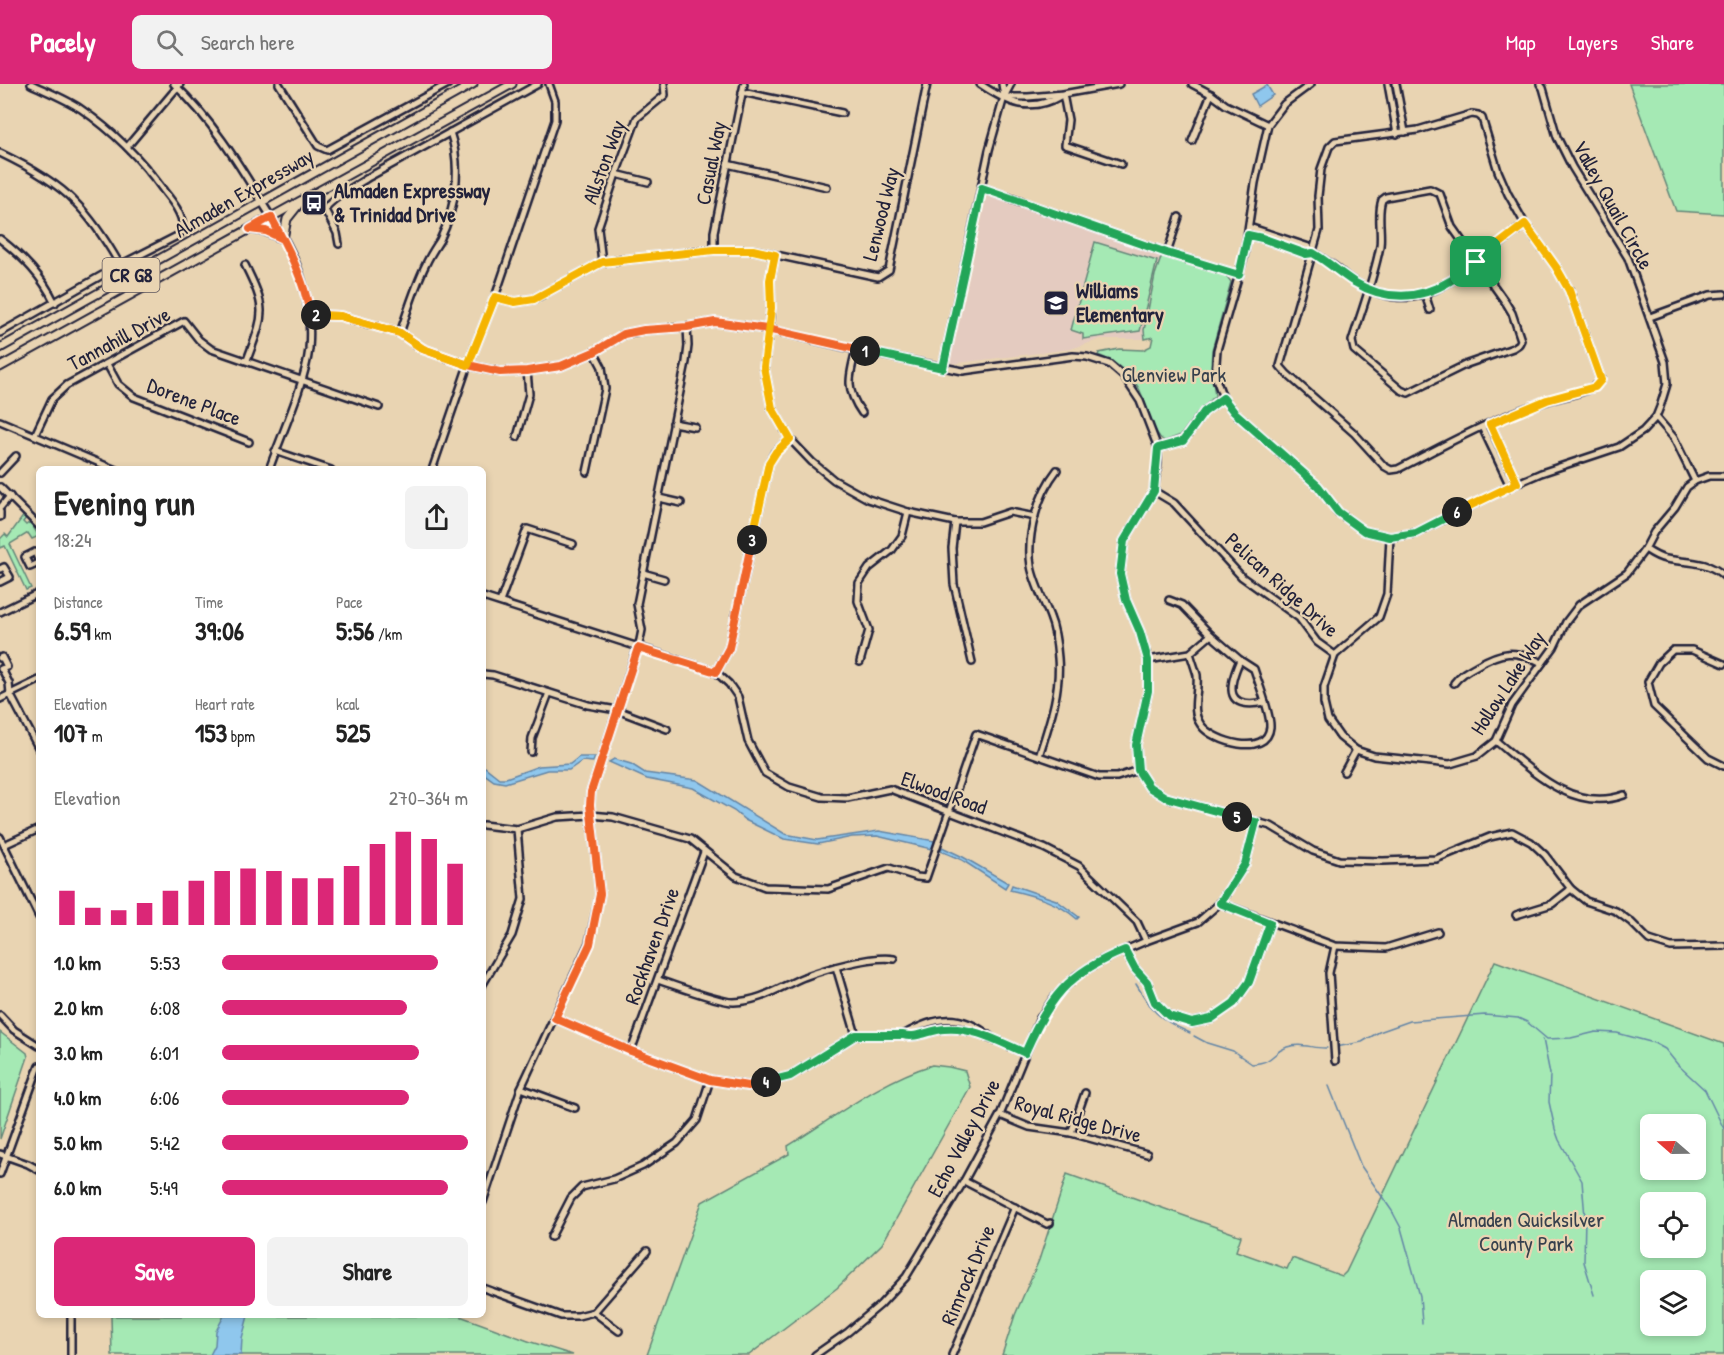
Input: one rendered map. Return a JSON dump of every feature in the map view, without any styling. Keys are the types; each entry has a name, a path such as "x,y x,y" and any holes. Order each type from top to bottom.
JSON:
{"main road":[{"name":"Almaden Expressway","path":"0,348 473,84"},
{"name":"Almaden Expressway","path":"0,367 512,84"},
{"path":"250,229 266,231 283,239 288,216 303,200"}],"street":[{"path":"0,333 120,265 176,237 183,229 182,218 174,204 127,147 81,109 31,84"},
{"path":"279,84 318,146 324,150 334,147 444,85"},
{"path":"339,244 337,233 326,213 327,204 369,177 538,84"},
{"path":"433,466 468,365 495,297 555,120 555,101 549,84"},
{"name":"Allston Way","path":"602,262 598,228 616,174 637,118 665,95 664,84"},
{"name":"Casual Way","path":"714,250 714,232 744,84"},
{"name":"Lenwood Way","path":"495,297 515,302 534,299 602,262 714,250 753,250 878,277 889,270 927,84"},
{"path":"980,84 1013,104 1027,105 1043,104 1063,94 1119,84"},
{"path":"1002,84 1004,97"},
{"path":"943,368 989,150 1004,97 1011,84"},
{"path":"1192,84 1226,105 1268,125"},
{"name":"Valley Quail Circle","path":"1311,84 1284,104 1268,125 1239,275 1217,350 1215,376 1223,398 1234,412 1318,486 1338,512 1364,531 1390,537 1416,533 1517,483 1619,447 1643,431 1656,417 1667,384 1665,362 1628,258 1572,167 1557,137 1540,84"},
{"path":"1388,84 1397,134"},
{"path":"1396,84 1405,132"},
{"path":"127,147 177,85 230,150 271,217 302,279 310,315 309,350 301,381 269,466"},
{"path":"742,92 842,113"},
{"path":"1063,94 1068,120 1065,145 1121,164"},
{"path":"1192,141 1210,94"},
{"path":"1472,114 1482,118 1498,171 1508,194 1569,290 1601,380 1595,387 1547,400 1482,427 1398,469 1391,470 1384,466 1354,433 1282,370 1281,362 1319,230 1318,196 1321,169 1331,144 1335,141 1397,134 1472,114"},
{"path":"400,333 426,264 441,238 453,204 457,171 456,151 450,132"},
{"path":"0,153 33,171 74,200 105,239 120,265"},
{"path":"727,164 827,187"},
{"path":"616,174 648,182"},
{"path":"982,188 1167,253 1239,275"},
{"path":"1430,189 1437,192 1452,227 1512,313 1520,335 1520,344 1467,364 1412,393 1401,390 1352,346 1368,289 1380,247 1380,203 1386,197 1430,189"},
{"path":"1167,253 1179,217"},
{"path":"1249,227 1309,247 1313,253 1331,263 1351,280 1368,289 1393,296 1425,294 1451,281 1525,224"},
{"path":"1248,235 1306,254 1313,253"},
{"path":"0,239 21,255 34,270 55,303"},
{"path":"775,255 770,280 771,308 764,367 772,408 790,439 812,462 834,480 868,499 908,512 955,522 980,522 1010,513 1035,517"},
{"path":"245,265 259,292 262,308 260,325 246,360"},
{"path":"1425,294 1430,310"},
{"path":"1650,317 1710,296 1724,294"},
{"path":"310,315 340,316 400,333 423,349 468,365 500,372 561,366 594,352 624,334 715,322 767,329 856,350 963,371 1073,356 1087,357 1109,364 1131,386 1140,402 1158,448 1154,491 1124,541 1120,574 1126,600 1140,632 1148,660 1148,691 1136,745 1138,770 1149,787 1165,797 1271,826 1313,851 1339,860 1436,859 1490,837 1512,832 1538,848 1571,889 1586,901 1616,911 1649,940 1671,947 1724,946"},
{"name":"Tannahill Drive","path":"35,435 52,399 67,385 184,321 199,340 211,349 379,407"},
{"path":"486,1193 521,1088 590,944 600,894 591,815 591,792 642,630 637,604 688,346 687,327"},
{"path":"856,350 848,380 852,399 862,413"},
{"path":"587,472 605,389 602,367 594,352"},
{"name":"Dorene Place","path":"107,364 118,384 134,397 249,441"},
{"path":"517,437 529,394 527,371"},
{"path":"1158,448 1183,441 1204,412 1223,398"},
{"path":"1656,417 1674,438 1695,480 1709,476 1724,476"},
{"path":"0,421 107,466"},
{"path":"674,423 695,427"},
{"path":"1490,424 1517,483"},
{"path":"1482,427 1510,486"},
{"path":"486,598 716,672 729,648 769,463 776,452 790,439"},
{"path":"275,451 319,466"},
{"path":"0,473 16,456"},
{"path":"1039,756 1052,715 1058,685 1058,657 1051,620 1031,566 1030,538 1048,480 1057,470"},
{"name":"Hollow Lake Way","path":"1390,537 1387,594 1379,617 1335,655 1328,671 1324,687 1324,703 1328,720 1340,737 1356,750 1374,756 1450,764 1477,756 1496,741 1512,705 1554,647 1566,622 1580,605 1627,573 1645,549 1654,532 1675,507 1687,487 1695,480"},
{"path":"0,487 36,523"},
{"name":"Pelican Ridge Drive","path":"1154,491 1174,502 1242,577 1299,618 1317,642 1335,655"},
{"path":"0,517 0,510 10,496"},
{"path":"659,498 681,503"},
{"path":"860,662 869,630 858,601 859,584 869,568 892,550 902,536 908,512"},
{"path":"955,522 952,548 954,584 972,662"},
{"path":"501,602 527,529 573,544"},
{"path":"1645,549 1664,559 1693,561 1713,567 1724,576"},
{"path":"36,555 35,552 25,557 30,567 36,562"},
{"path":"21,566 27,562"},
{"path":"0,569 4,567 10,577 0,582"},
{"path":"643,573 664,579"},
{"path":"0,612 36,594"},
{"path":"1169,600 1182,605 1210,635 1254,669 1270,726 1266,739 1249,746 1215,737 1202,726 1195,713 1197,677 1190,653"},
{"path":"1148,660 1190,653 1210,635"},
{"path":"1724,664 1692,650 1673,650 1659,663 1648,682 1654,706 1708,758 1724,766"},
{"path":"1454,683 1460,676 1494,656 1513,652 1529,656 1542,663"},
{"path":"0,658 2,657 7,667 1,670 9,683 10,694 36,743"},
{"path":"1240,660 1232,678 1232,692 1238,702 1245,705 1265,702"},
{"name":"Elwood Road","path":"716,672 729,684 738,697 748,741 765,773 789,787 822,797 847,798 890,789 1044,848 1079,866 1137,922 1146,941"},
{"path":"486,674 588,705 617,710 667,729"},
{"path":"0,699 36,681"},
{"path":"531,752 532,738 549,693"},
{"path":"486,825 517,830 557,817 591,815 614,818 690,839 736,876 765,887 828,889 889,868 926,878 976,734 1099,777 1117,777 1138,770"},
{"path":"1496,741 1549,784 1573,795 1594,800 1611,799 1624,795"},
{"path":"1344,772 1356,750"},
{"name":"Echo Valley Drive","path":"815,1355 848,1332 880,1305 906,1277 964,1181 1000,1115 1040,1018 1053,999 1081,973 1102,960 1198,922 1220,903 1245,864 1256,822"},
{"path":"4,845 36,830"},
{"path":"486,979 512,935 523,899 517,830"},
{"path":"0,837 36,911"},
{"name":"Rockhaven Drive","path":"631,1051 704,852"},
{"path":"1516,915 1552,904 1571,889"},
{"path":"1220,903 1335,946 1386,948 1438,932"},
{"path":"1125,950 1135,969 1147,982 1155,1002 1169,1016 1192,1023 1211,1019 1234,1003 1249,982 1270,923"},
{"path":"1335,946 1329,973 1335,1061"},
{"path":"658,980 732,1002 768,996 804,977 836,967 885,957 894,959"},
{"path":"836,967 856,1035"},
{"path":"0,1015 14,1030 36,1044"},
{"path":"555,1018 631,1051 710,1080 748,1086 790,1076 856,1035 909,1037 944,1029 965,1030 994,1039 1025,1053"},
{"path":"903,1035 922,1024 960,1020 978,1026 994,1039"},
{"path":"0,1174 3,1156 36,1074"},
{"path":"551,1237 571,1198 582,1187 614,1179 643,1166 676,1143 697,1120 710,1080"},
{"path":"521,1088 575,1108"},
{"path":"1071,1133 1085,1093"},
{"name":"Royal Ridge Drive","path":"1000,1115 1029,1127 1071,1133 1148,1154"},
{"path":"3,1156 36,1169"},
{"path":"964,1181 1047,1224 1050,1223"},
{"name":"Rimrock Drive","path":"952,1355 1015,1207"},
{"path":"486,1289 561,1316 578,1316 594,1312 648,1251"},
{"path":"594,1312 619,1331"},
{"path":"71,1318 71,1355"}],"shaded area":[{"name":"Williams Elementary","path":"987,195 1162,255 1155,275 1144,330 1145,339 1101,339 1071,349 950,364"}],"green space":[{"path":"1629,84 1724,84 1724,214 1676,211"},
{"path":"1095,242 1157,261 1140,331 1083,339 1083,334 1071,330"},
{"name":"Glenview Park","path":"1162,255 1226,275 1231,282 1212,350 1211,368 1215,396 1197,413 1181,435 1165,441 1157,433 1141,393 1134,382 1121,368 1098,355 1119,349 1143,350 1151,346 1153,337 1145,339 1144,330 1155,275"},
{"path":"24,515 26,518 23,522 26,525 30,522 36,531 36,537 32,539 28,533 10,544 31,588 26,590 5,546 0,548 0,539 5,534 8,537"},
{"name":"Almaden Quicksilver County Park","path":"1495,961 1724,1044 1724,1355 1002,1355 1015,1315 1039,1260 1067,1174 1241,1236 1236,1251 1287,1269 1292,1258 1342,1276 1346,1272"},
{"path":"0,1032 27,1053 28,1057 0,1139"},
{"path":"932,1065 965,1071 970,1087 882,1244 837,1288 749,1355 647,1355 702,1202 789,1154 788,1146 876,1090"},
{"path":"111,1318 465,1318 573,1355 112,1355"}],"water":[{"path":"1267,85 1273,95 1257,106 1251,94"},
{"path":"579,757 595,757 593,762 582,761 569,770 547,770 505,783 494,781 486,775 486,768 499,778 506,778 539,766 570,764"},
{"path":"614,759 631,764 645,773 697,780 785,834 817,840 879,831 935,841 932,849 877,836 852,837 818,844 784,839 745,820 734,811 693,788 647,779 609,762"},
{"path":"942,847 1008,883 1005,888 962,860 941,851"},
{"path":"1012,885 1056,900 1079,917 1077,919 1046,900 1010,890"},
{"path":"223,1318 247,1318 242,1338 241,1355 210,1355 215,1345 216,1331"}],"waterway":[{"path":"1136,984 1158,1014 1171,1024 1190,1033"},
{"path":"1336,1047 1362,1042 1379,1032 1410,1021 1485,1015 1518,1018 1527,1022 1547,1039 1571,1038 1596,1032 1617,1033 1654,1043 1665,1049 1678,1065 1705,1090 1724,1129"},
{"path":"1194,1036 1207,1043 1233,1051 1252,1064 1265,1061 1287,1047 1302,1045 1327,1048"},
{"path":"1543,1039 1550,1074 1549,1102 1555,1129 1582,1181 1585,1217 1584,1262 1594,1295"},
{"path":"1329,1086 1361,1166 1401,1228 1420,1296 1422,1323"}],"place":[{"name":"Almaden Expressway & Trinidad Drive","path":"314,203"},
{"name":"Williams Elementary","path":"1056,303"}],"route":[{"path":"1476,262 1451,281 1425,294 1393,296 1359,285 1331,263 1313,253 1306,254 1248,235 1239,275 1167,253 982,188 943,368 767,329 715,322 624,334 594,352 561,366 500,372 468,365 423,349 400,333 340,316 310,315 302,279 283,239 266,231 250,229 271,217 275,225 283,239 292,256 302,279 309,310 310,315 340,316 400,333 423,349 461,363 468,365 495,297 515,302 534,299 602,262 714,250 753,250 775,255 770,280 771,308 767,329 764,367 772,408 790,439 776,452 769,463 729,648 716,672 638,648 591,792 590,805 600,894 590,944 555,1018 631,1051 710,1080 748,1086 790,1076 856,1035 909,1037 944,1029 965,1030 994,1039 1025,1053 1040,1018 1053,999 1076,976 1102,960 1125,950 1135,969 1147,982 1155,1002 1169,1016 1192,1023 1211,1019 1234,1003 1249,982 1270,923 1220,903 1245,864 1256,822 1165,797 1149,787 1138,770 1136,745 1148,691 1148,660 1140,632 1126,600 1120,574 1124,541 1154,491 1158,448 1183,441 1204,412 1223,398 1234,412 1318,486 1338,512 1364,531 1390,537 1416,533 1517,483 1490,424 1547,400 1595,387 1599,384 1601,377 1569,290 1549,255 1525,224 1476,262"}]}
